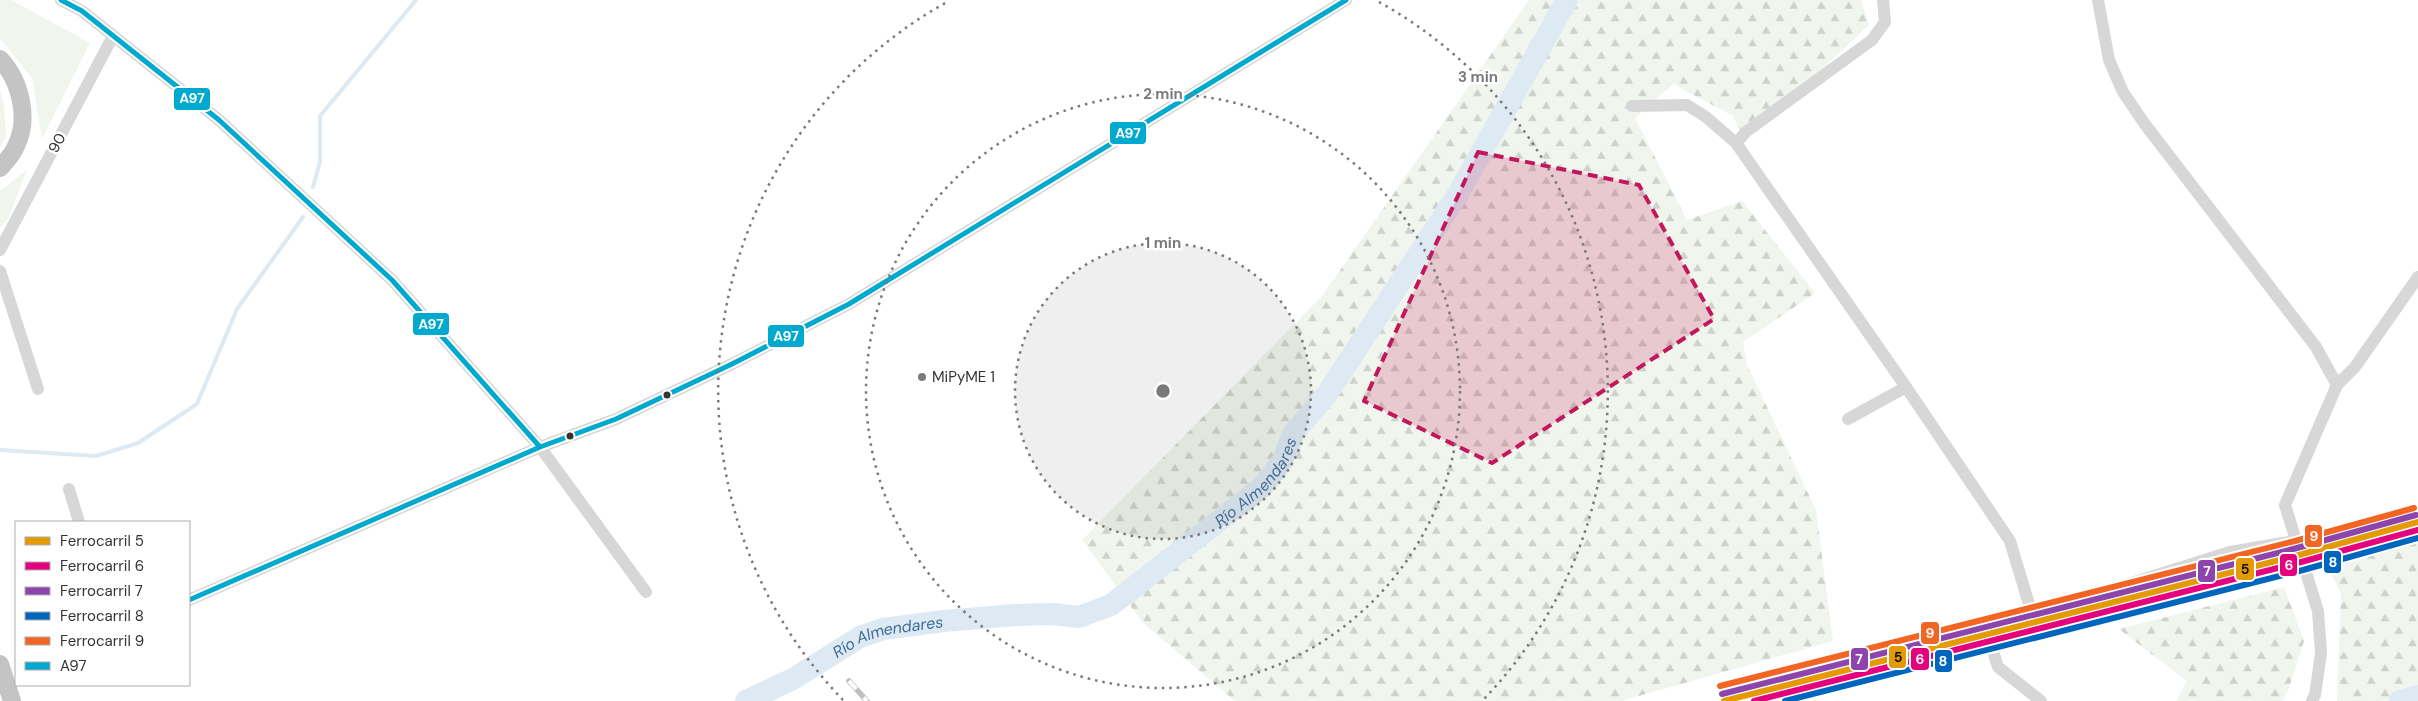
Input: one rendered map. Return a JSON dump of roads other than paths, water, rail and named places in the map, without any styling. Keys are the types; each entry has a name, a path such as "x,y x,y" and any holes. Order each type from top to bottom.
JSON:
{"highway":[{"path":"0,59 10,69 20,90 22,108 17,145 0,168"},
{"path":"0,664 11,679 12,701"}],"street":[{"path":"61,0 82,11 219,120 392,280 540,447 646,592"},
{"path":"190,600 540,447 616,419 732,364 849,304 1346,0"},
{"path":"1736,143 1747,131 1872,40 1884,22 1883,0"},
{"path":"2098,0 2108,60 2123,92 2144,123 2316,347 2337,385"},
{"name":"90","path":"0,250 113,36"},
{"path":"1632,106 1687,105 1706,117 1736,143 2010,540 2031,612"},
{"path":"0,271 38,389"},
{"path":"2312,701 2315,695 2321,653 2318,612 2285,506 2337,385 2355,367 2418,277"},
{"path":"1848,419 1906,387"},
{"path":"69,489 79,521"},
{"path":"1838,659 2088,597 2230,552 2295,541"},
{"path":"1984,623 1998,667 2041,701"}],"waterway":[{"path":"313,187 320,162 320,116 416,0"},
{"name":"Río Almendares","path":"746,701 793,679 860,637 883,629 944,621 1015,615 1053,614 1079,617 1111,605 1261,488 1282,462 1293,434 1327,394 1458,194 1567,0"},
{"path":"0,450 96,456 138,443 197,404 237,309 303,217"},
{"path":"2400,701 2418,696"}],"railway":[{"path":"849,681 867,701"}],"rail line":[{"name":"9","path":"1720,686 2295,541 2414,508"},
{"name":"7","path":"1722,694 2297,548 2416,515"},
{"name":"5","path":"1724,701 2299,555 2418,522"},
{"name":"6","path":"1754,701 2301,562 2418,530"},
{"name":"8","path":"1785,701 2303,570 2418,538"}],"place":[{"name":"MiPyME 1","path":"922,377"}]}
